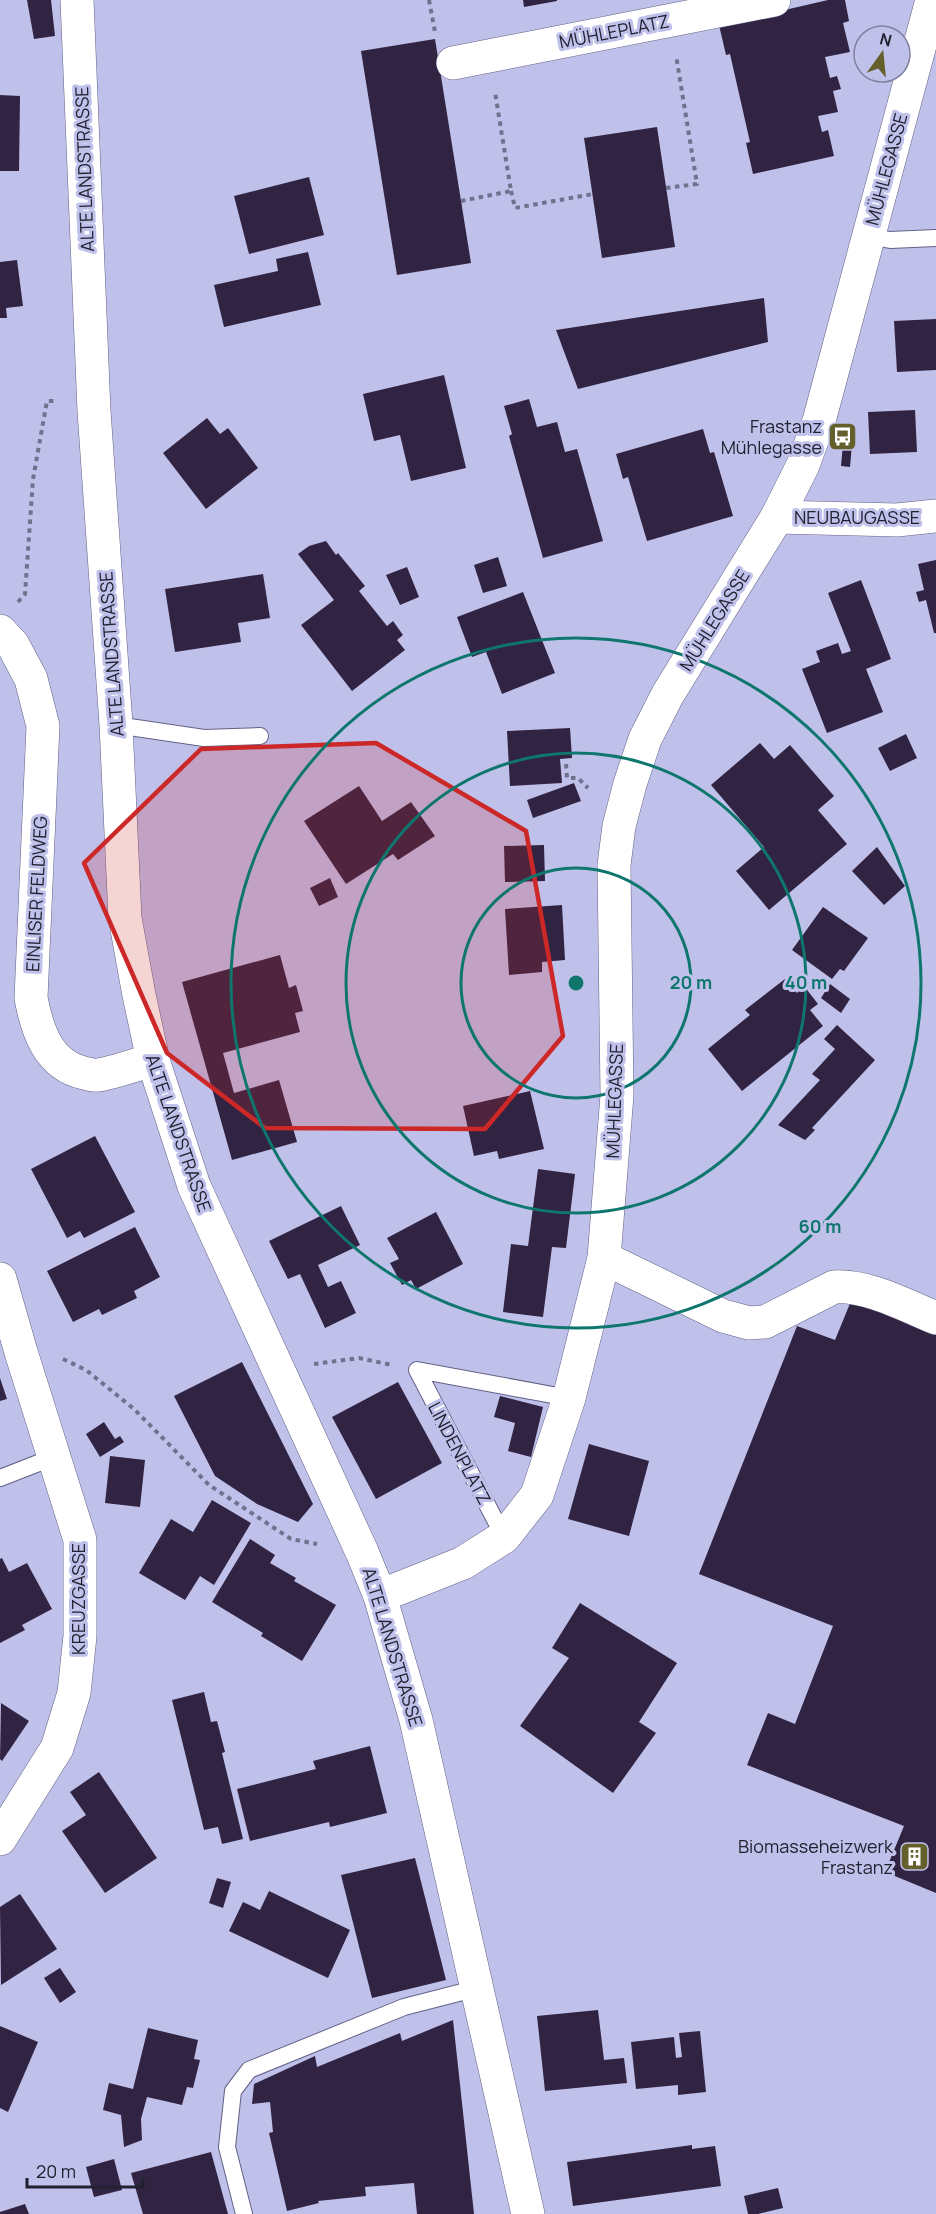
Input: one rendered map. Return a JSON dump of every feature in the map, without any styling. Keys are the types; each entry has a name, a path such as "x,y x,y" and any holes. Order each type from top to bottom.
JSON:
{"street":[{"name":"ALTE LANDSTRASSE","path":"77,0 94,411 116,725 125,918 153,1060 194,1186 380,1596 416,1720 528,2214"},
{"name":"MÜHLEPLATZ","path":"453,63 774,0"},
{"name":"MÜHLEGASSE","path":"604,1258 617,1095 614,865 619,826 645,739 668,694 777,518 803,465 819,421 870,217 932,0"},
{"name":"NEUBAUGASSE","path":"777,518 897,520 936,516"},
{"name":"EINLISER FELDWEG","path":"7,635 31,678 43,726 31,998 36,1026 46,1047 63,1063 78,1071 97,1075 153,1060"},
{"path":"380,1596 463,1563 504,1537 537,1495 569,1398 604,1258 723,1316 749,1323 765,1322 834,1287 846,1286 861,1289 936,1318"},
{"name":"KREUZGASSE","path":"0,1279 80,1540 80,1636 74,1693 57,1748 0,1839"}],"lane":[{"path":"870,217 890,240 936,238"},
{"path":"116,725 204,738 260,736"},
{"name":"LINDENPLATZ","path":"417,1370 569,1398"},
{"name":"LINDENPLATZ","path":"417,1370 504,1537"},
{"path":"0,1478 54,1457"},
{"path":"244,2214 227,2147 233,2091 249,2070 404,2007 478,1988"}],"path":[{"path":"666,188 697,184 670,21"},
{"path":"489,55 515,208 593,194"},
{"path":"461,201 512,191"},
{"path":"7,635 25,594 33,479 47,401 68,401"},
{"path":"566,764 567,778 578,778 588,788"},
{"path":"21,1352 55,1355 86,1370 134,1409 209,1485 291,1539 362,1552"},
{"path":"277,1368 359,1358 417,1370"}],"highlighted area":[{"path":"376,743 526,831 563,1036 485,1129 265,1128 167,1053 84,863 201,749"}],"building":[{"path":"27,0 51,0 55,36 34,39"},
{"path":"523,0 557,0 557,1 524,7"},
{"path":"828,0 845,0 849,21 843,23 850,52 825,57 830,78 837,76 841,89 833,91 838,112 818,116 822,132 828,130 834,156 753,174 746,143 750,142 730,54 726,55 719,25"},
{"path":"435,39 471,263 397,275 361,51"},
{"path":"0,95 20,96 19,171 0,171"},
{"path":"657,127 675,247 602,258 584,138"},
{"path":"309,177 324,235 249,254 234,196"},
{"path":"308,252 321,305 224,327 214,285 278,271 276,259"},
{"path":"17,260 23,306 6,308 7,318 0,318 0,262"},
{"path":"764,298 768,342 578,389 556,330"},
{"path":"936,319 936,370 897,372 894,321"},
{"path":"444,375 466,468 411,481 400,435 374,441 363,394"},
{"path":"529,399 537,427 557,422 565,452 577,449 603,541 543,558 509,436 512,434 504,406"},
{"path":"915,410 917,452 870,454 868,412"},
{"path":"207,418 220,434 228,428 258,468 206,509 163,453"},
{"path":"703,429 710,453 714,452 733,516 647,541 628,477 623,479 616,454"},
{"path":"843,444 852,444 850,467 841,466"},
{"path":"326,541 365,586 359,591 387,626 393,621 403,635 397,640 405,650 352,691 301,625 334,600 298,554 309,546"},
{"path":"498,557 507,586 483,593 474,565"},
{"path":"936,560 936,633 934,633 926,600 919,602 916,592 924,590 918,564"},
{"path":"407,567 419,597 400,605 386,575"},
{"path":"263,574 270,618 238,623 241,642 175,652 165,589"},
{"path":"861,580 891,659 866,669 883,712 827,733 802,669 820,662 816,651 838,643 842,654 851,651 828,593"},
{"path":"523,592 555,673 502,694 486,652 472,657 457,617"},
{"path":"570,728 572,758 560,759 562,783 510,786 507,731"},
{"path":"906,734 917,758 890,771 878,748"},
{"path":"760,743 774,759 790,745 834,796 818,810 847,844 769,910 736,871 764,847 711,785"},
{"path":"574,783 581,801 533,818 527,800"},
{"path":"359,786 382,821 411,802 435,836 398,860 393,854 346,884 304,821"},
{"path":"544,845 545,881 505,882 504,846"},
{"path":"877,847 905,886 884,905 852,871"},
{"path":"330,878 338,897 319,906 310,888"},
{"path":"562,905 565,960 542,962 542,972 509,975 505,909"},
{"path":"823,907 868,938 844,971 840,969 832,979 792,950"},
{"path":"280,955 289,988 296,985 303,1011 295,1013 300,1032 223,1053 234,1093 279,1080 297,1142 232,1160 182,982"},
{"path":"785,979 797,993 804,986 818,1004 810,1010 823,1026 742,1091 708,1049 750,1015 745,1010"},
{"path":"830,984 850,999 841,1013 821,998"},
{"path":"837,1025 875,1060 812,1128 815,1130 805,1140 778,1125 820,1080 812,1074 835,1049 824,1039"},
{"path":"530,1091 544,1149 499,1159 497,1151 474,1156 463,1106"},
{"path":"95,1136 135,1212 84,1238 80,1231 67,1238 31,1169"},
{"path":"538,1169 575,1174 566,1248 552,1247 543,1317 503,1312 511,1244 528,1246"},
{"path":"341,1206 360,1245 318,1265 328,1287 341,1281 356,1313 325,1328 300,1274 288,1279 269,1241"},
{"path":"436,1212 463,1264 416,1289 411,1280 402,1285 390,1263 399,1259 387,1238"},
{"path":"135,1227 160,1277 134,1291 137,1298 102,1315 99,1309 73,1322 47,1271"},
{"path":"851,1301 936,1334 936,1893 885,1872 904,1826 747,1765 768,1713 795,1724 833,1626 699,1574 797,1326 835,1340"},
{"path":"242,1362 313,1504 298,1522 257,1504 215,1476 174,1396"},
{"path":"0,1378 7,1399 0,1401"},
{"path":"398,1382 442,1463 376,1499 332,1417"},
{"path":"500,1396 543,1407 531,1457 508,1451 515,1423 494,1417"},
{"path":"104,1422 115,1439 120,1436 124,1442 100,1457 86,1434"},
{"path":"589,1444 649,1461 629,1536 568,1519"},
{"path":"110,1456 145,1460 140,1507 105,1503"},
{"path":"212,1500 251,1523 214,1585 200,1576 185,1600 139,1573 171,1519 193,1532"},
{"path":"250,1539 275,1555 270,1563 296,1578 294,1581 336,1605 302,1661 261,1636 263,1633 212,1602"},
{"path":"2,1558 9,1572 27,1563 52,1609 22,1625 25,1630 0,1643 0,1559"},
{"path":"580,1603 677,1663 639,1722 656,1733 613,1793 520,1726 569,1658 552,1648"},
{"path":"204,1692 211,1722 217,1721 225,1752 222,1753 243,1839 222,1844 218,1827 204,1830 172,1700"},
{"path":"1,1703 29,1721 2,1761 0,1759"},
{"path":"370,1746 387,1813 330,1827 329,1822 250,1841 237,1789 316,1769 313,1761"},
{"path":"99,1772 157,1858 105,1893 62,1831 86,1815 70,1792"},
{"path":"415,1858 446,1980 372,1998 341,1875"},
{"path":"217,1878 231,1882 223,1908 209,1903"},
{"path":"269,1891 350,1930 328,1978 229,1931 243,1902 260,1910"},
{"path":"20,1894 57,1949 1,1985 0,1907"},
{"path":"60,1968 76,1992 60,2003 44,1978"},
{"path":"598,2010 604,2060 624,2058 627,2083 545,2091 537,2016"},
{"path":"453,2020 474,2214 417,2214 414,2183 365,2187 366,2196 318,2201 319,2203 287,2211 269,2133 273,2132 270,2102 252,2104 254,2084 315,2056 317,2067 400,2033 402,2041"},
{"path":"0,2026 38,2042 8,2112 0,2108"},
{"path":"148,2028 198,2040 194,2059 200,2060 193,2088 187,2087 182,2105 147,2097 141,2119 142,2140 124,2147 121,2115 103,2110 109,2083 133,2089"},
{"path":"700,2031 706,2092 678,2095 678,2085 636,2089 631,2042 674,2037 676,2058 682,2057 679,2033"},
{"path":"692,2145 692,2149 715,2146 721,2186 573,2206 567,2162"},
{"path":"211,2152 228,2214 143,2214 131,2173"},
{"path":"114,2159 122,2190 94,2197 86,2167"},
{"path":"778,2188 783,2208 748,2214 744,2196"},
{"path":"25,2204 29,2214 0,2214 0,2212"}],"place":[{"name":"Frastanz Mühlegasse","path":"843,436"},
{"name":"Biomasseheizwerk Frastanz","path":"914,1856"}]}
